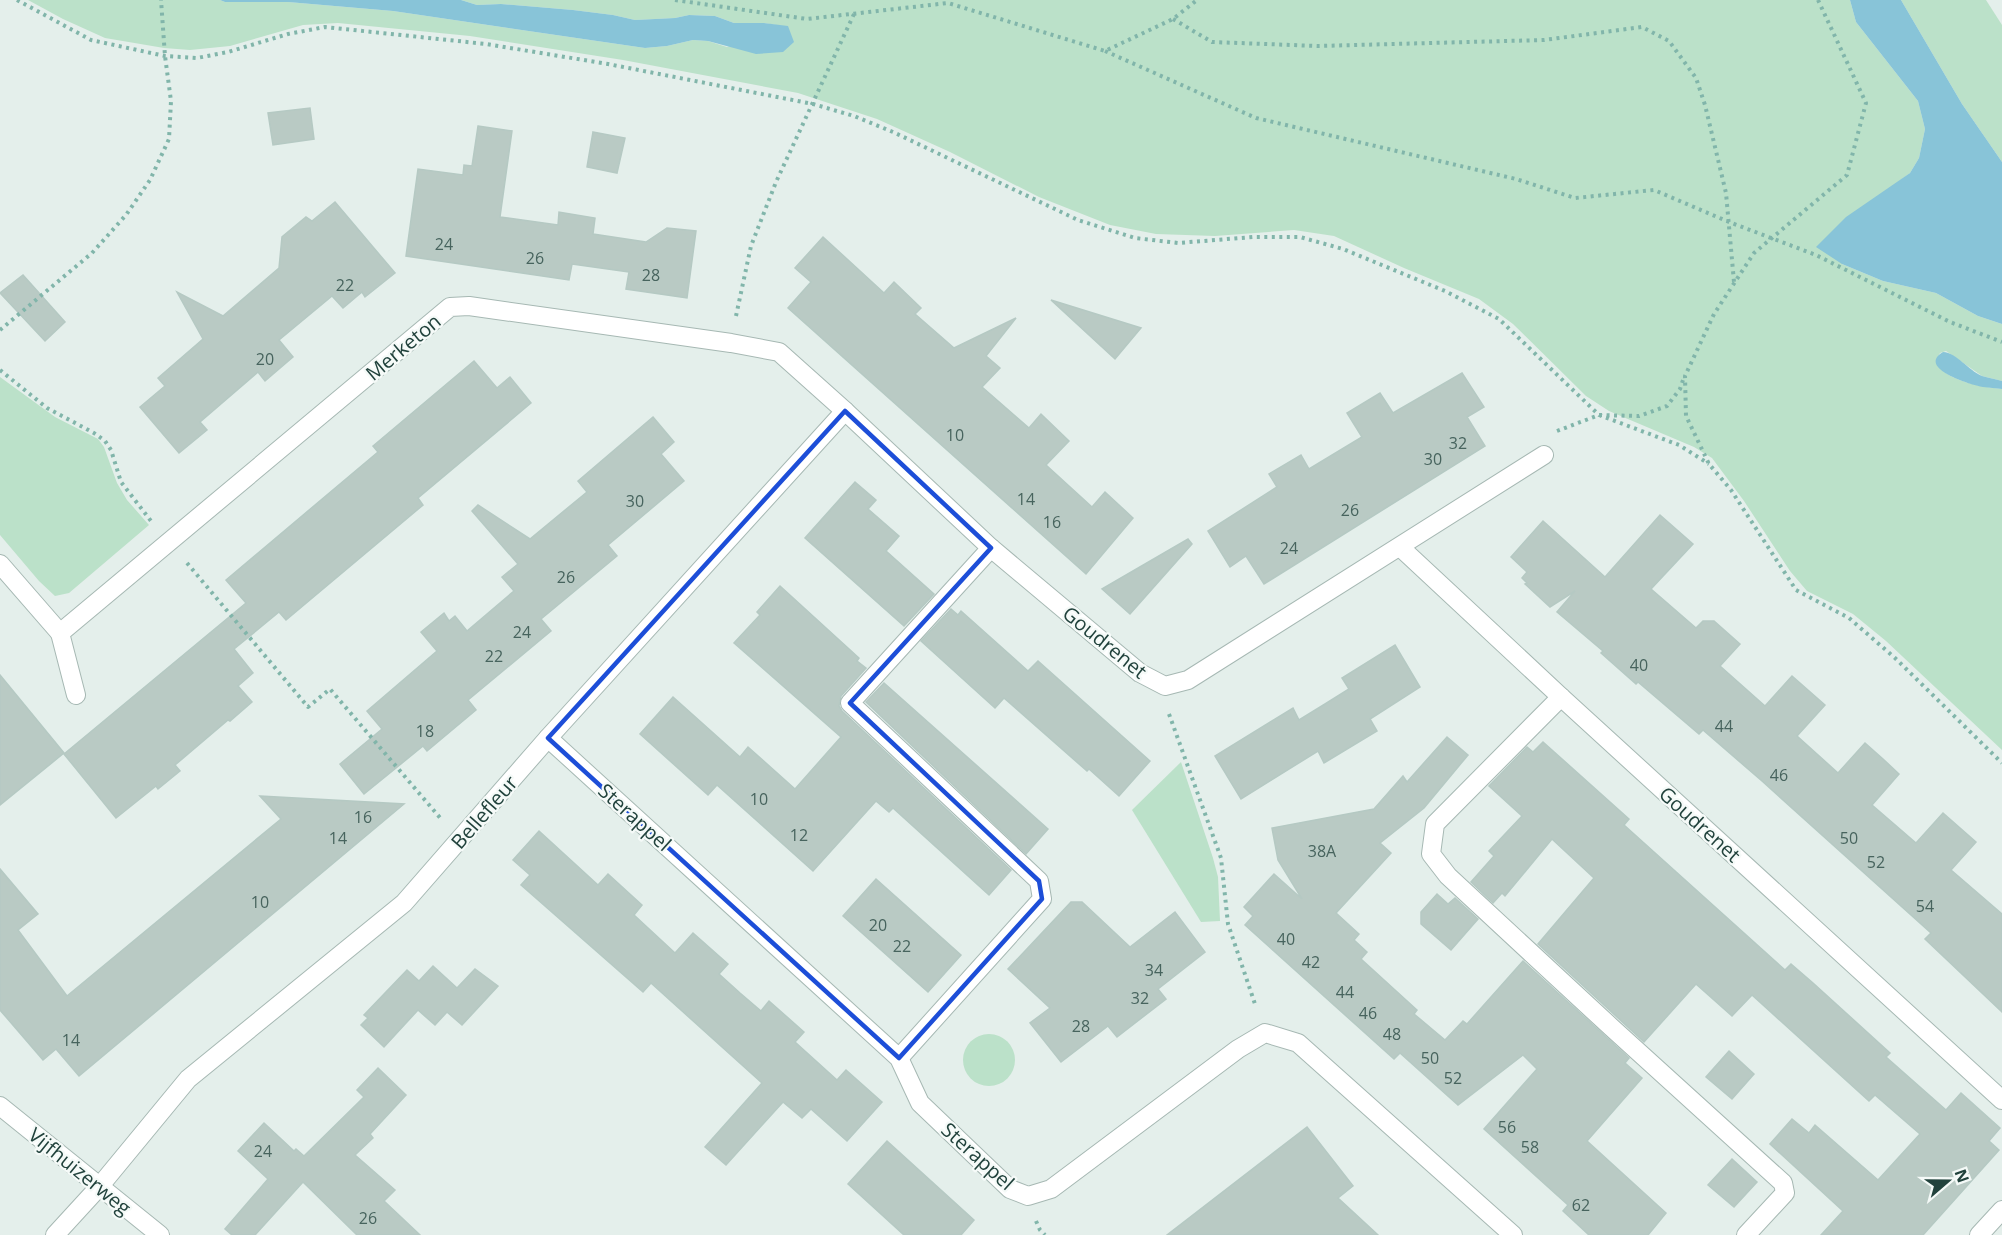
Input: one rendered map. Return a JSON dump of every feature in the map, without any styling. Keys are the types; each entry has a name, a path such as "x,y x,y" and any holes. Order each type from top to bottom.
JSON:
{"street":[{"name":"Merketon","path":"60,633 450,307 469,306 731,343 779,352 845,411"},
{"name":"Goudrenet","path":"845,411 991,548 1140,673 1164,686 1188,680 1544,455"},
{"name":"Bellefleur","path":"55,1235 99,1187 188,1079 404,903 548,738 845,411"},
{"name":"Goudrenet","path":"1400,547 2002,1100"},
{"path":"899,1058 1042,899 1039,881 850,703 991,548"},
{"path":"0,564 60,633 76,695"},
{"path":"1561,697 1435,824 1431,854 1448,876 1783,1183 1785,1193 1746,1235"},
{"name":"Sterappel","path":"548,738 899,1058 920,1103 1010,1189 1028,1196 1051,1189 1238,1048 1265,1033"},
{"path":"1265,1033 1298,1043 1513,1235"},
{"name":"Vijfhuizerweg","path":"0,1106 160,1235"},
{"path":"1979,1235 2002,1210"}],"path":[{"path":"17,0 92,40 165,56 197,58 228,52 288,34 325,27 486,44 608,64 813,104 854,116 893,132 1078,220 1135,238 1178,243 1253,237 1300,237 1343,249 1445,291 1499,319 1599,415 1678,445 1709,464"},
{"path":"0,330 92,253 126,215 150,180 169,139 171,101 161,0"},
{"path":"675,0 807,19 948,3 1104,51 1256,118 1515,179 1575,198 1654,190 1816,255 1950,322 2002,342"},
{"path":"1104,51 1173,19 1197,0"},
{"path":"1544,455 1554,432 1599,415 1639,416 1667,406 1680,390 1714,315 1754,253 1847,175 1866,103 1818,0"},
{"path":"731,343 751,246 776,182 854,14"},
{"path":"1173,19 1212,42 1318,46 1544,40 1642,27 1669,41 1696,78 1705,105 1726,193 1734,283"},
{"path":"0,370 47,408 105,441 111,450 121,482 308,707 330,689 459,840"},
{"path":"1685,376 1686,416 1709,464 1731,490 1796,590 1849,618 1895,658 2002,763"},
{"path":"1164,686 1165,705 1221,858 1228,924 1265,1033"}],"highlighted area":[{"path":"845,411 991,548 850,703 1039,881 1042,899 899,1058 548,738"}],"green space":[{"path":"28,0 288,2 393,11 645,48 693,40 708,41 727,47 788,27 764,23 734,23 715,16 689,15 635,20 573,10 501,4 477,5 461,0 1850,0 1856,22 1918,101 1925,129 1919,158 1910,173 1882,194 1842,264 1883,281 1936,293 1978,316 2002,324 2002,381 1982,376 1946,351 1940,353 1936,361 1947,374 1964,382 2002,389 2002,750 1886,641 1853,614 1807,591 1790,571 1744,501 1712,458 1694,447 1609,411 1586,396 1513,324 1479,299 1334,236 1294,230 1215,236 1156,234 1110,225 1039,197 950,152 877,119 798,93 623,60 470,36 338,23 303,25 230,46 190,50 164,48 105,38"},
{"path":"1901,0 1986,0 2002,25 2002,162 1962,104"},
{"path":"0,377 55,417 98,439 104,447 117,483 127,500 149,525 69,593 55,596 39,581 0,535"},
{"path":"1181,762 1218,877 1220,921 1201,922 1132,810"},
{"path":"989,1034 999,1036 1007,1042 1013,1050 1015,1060 1013,1070 1007,1078 999,1084 989,1086 979,1084 971,1078 965,1070 963,1060 965,1050 971,1042 979,1036"}],"water":[{"path":"220,0 461,0 477,5 501,4 573,10 635,20 689,15 715,16 734,23 788,26 794,42 783,52 756,54 708,41 693,40 645,48 393,11 288,2 225,2"},
{"path":"1850,0 1901,0 1962,104 2002,162 2002,324 1978,316 1936,293 1883,281 1842,264 1816,247 1846,217 1910,173 1919,158 1925,129 1918,101 1856,22"},
{"path":"1943,352 1953,355 1982,376 2002,381 2002,389 1977,386 1948,375 1936,364 1936,358"}],"building":[{"path":"310,108 314,139 273,145 268,113"},
{"path":"478,126 512,131 500,217 558,225 559,212 595,218 593,234 646,242 667,228 696,231 687,298 626,289 629,272 572,264 569,280 406,256 418,169 463,175 464,165 472,166"},
{"path":"593,132 625,138 617,173 587,167"},
{"path":"335,202 395,273 365,297 362,292 343,308 332,296 279,340 293,357 265,381 258,372 200,422 207,430 179,453 140,407 165,386 158,378 203,339 177,292 223,316 279,268 282,237 306,217 312,221"},
{"path":"823,237 884,293 894,282 921,308 915,314 954,348 1016,318 986,356 1000,368 982,387 1029,428 1041,414 1069,441 1046,465 1092,507 1105,492 1133,518 1086,574 788,308 811,282 795,268"},
{"path":"23,275 65,322 45,341 0,293"},
{"path":"1051,300 1141,328 1115,359"},
{"path":"474,361 497,388 510,377 531,403 418,498 423,505 286,620 279,612 234,649 253,673 238,686 252,702 175,765 180,771 158,789 156,786 116,818 64,754 246,603 226,580 378,452 373,446"},
{"path":"1462,373 1484,407 1467,417 1485,446 1264,584 1246,556 1230,567 1208,531 1277,487 1269,474 1301,455 1309,469 1362,437 1347,413 1380,393 1393,413"},
{"path":"653,417 674,442 661,454 684,481 608,545 617,556 541,619 551,631 468,700 476,710 427,751 423,746 364,794 340,764 382,729 367,711 437,651 421,632 444,613 449,621 455,616 467,631 514,591 502,577 518,564 472,511 478,505 530,539 587,492 578,481"},
{"path":"855,482 876,500 868,509 899,536 886,551 934,594 904,626 805,538"},
{"path":"1660,515 1693,544 1651,589 1696,628 1703,621 1714,621 1740,644 1720,666 1765,706 1792,676 1825,705 1797,736 1838,773 1865,743 1883,759 1899,774 1872,805 1916,843 1943,813 1976,842 1951,870 2002,914 2002,1012 1925,939 1931,933 1762,781 1703,730 1699,734 1638,682 1636,684 1601,653 1603,651 1557,612 1575,591 1550,607 1525,584 1527,583 1522,578 1527,572 1511,557 1543,521 1605,577"},
{"path":"1188,539 1192,544 1130,614 1102,589"},
{"path":"780,586 859,658 857,661 866,668 841,696 839,706 842,711 1011,870 989,895 893,808 889,812 876,801 813,871 717,785 708,795 640,734 673,697 740,757 748,747 795,789 841,737 734,643 760,615 757,612"},
{"path":"951,609 958,615 961,611 1028,671 1038,661 1150,761 1119,796 1004,698 995,708 921,641"},
{"path":"1395,645 1420,687 1370,719 1377,731 1324,763 1318,751 1241,799 1215,756 1293,708 1299,720 1325,704 1349,689 1342,678"},
{"path":"0,675 64,753 0,805"},
{"path":"884,683 1048,829 1026,854 866,702"},
{"path":"1447,737 1468,755 1424,808 1380,843 1391,853 1336,913 1359,934 1354,940 1367,952 1361,959 1417,1010 1414,1014 1445,1040 1463,1021 1467,1024 1523,961 1629,1058 1625,1063 1642,1078 1587,1141 1666,1213 1648,1235 1589,1235 1563,1211 1568,1205 1484,1129 1537,1069 1523,1055 1458,1105 1400,1053 1394,1059 1245,925 1253,916 1244,907 1274,874 1302,899 1278,860 1272,828 1374,809 1403,776 1407,782"},
{"path":"1543,742 1629,819 1624,825 1785,970 1791,964 1813,983 1890,1053 1886,1057 1946,1110 1961,1093 2000,1128 1989,1141 1999,1150 1923,1235 1821,1235 1843,1211 1770,1144 1792,1119 1809,1133 1815,1125 1878,1180 1920,1134 1875,1095 1869,1101 1752,995 1732,1016 1696,984 1644,1042 1538,944 1594,878 1552,839 1505,896 1502,893 1493,903 1471,882 1494,856 1489,851 1522,816 1489,786 1527,747 1533,752"},
{"path":"260,796 404,804 79,1076 56,1049 43,1060 0,1010 0,869 38,914 18,930 67,996 281,819"},
{"path":"539,831 598,885 608,874 642,905 634,915 675,953 693,933 728,964 719,974 761,1011 769,1001 804,1032 795,1042 837,1080 846,1070 882,1102 847,1141 811,1109 802,1118 783,1102 726,1165 705,1147 762,1083 651,983 643,992 521,885 530,875 513,860"},
{"path":"876,879 961,955 928,992 843,916"},
{"path":"1437,894 1448,904 1455,898 1478,919 1451,950 1421,924 1421,912"},
{"path":"1071,902 1082,902 1130,947 1175,912 1205,952 1158,989 1166,999 1117,1037 1108,1026 1061,1062 1030,1023 1050,1008 1008,969"},
{"path":"433,966 457,988 475,969 498,986 462,1025 447,1012 435,1025 418,1010 384,1047 361,1025 368,1018 364,1015 407,970 419,981"},
{"path":"1729,1051 1754,1074 1732,1099 1706,1077"},
{"path":"378,1068 406,1095 370,1134 373,1138 355,1155 395,1190 384,1201 420,1235 357,1235 303,1182 255,1235 232,1235 225,1229 268,1179 238,1151 264,1123 294,1151 296,1149 304,1156 364,1097 357,1090"},
{"path":"1307,1127 1353,1186 1338,1198 1378,1235 1167,1235"},
{"path":"887,1141 974,1220 961,1235 904,1235 848,1184"},
{"path":"1732,1159 1757,1182 1734,1207 1708,1185"}]}
